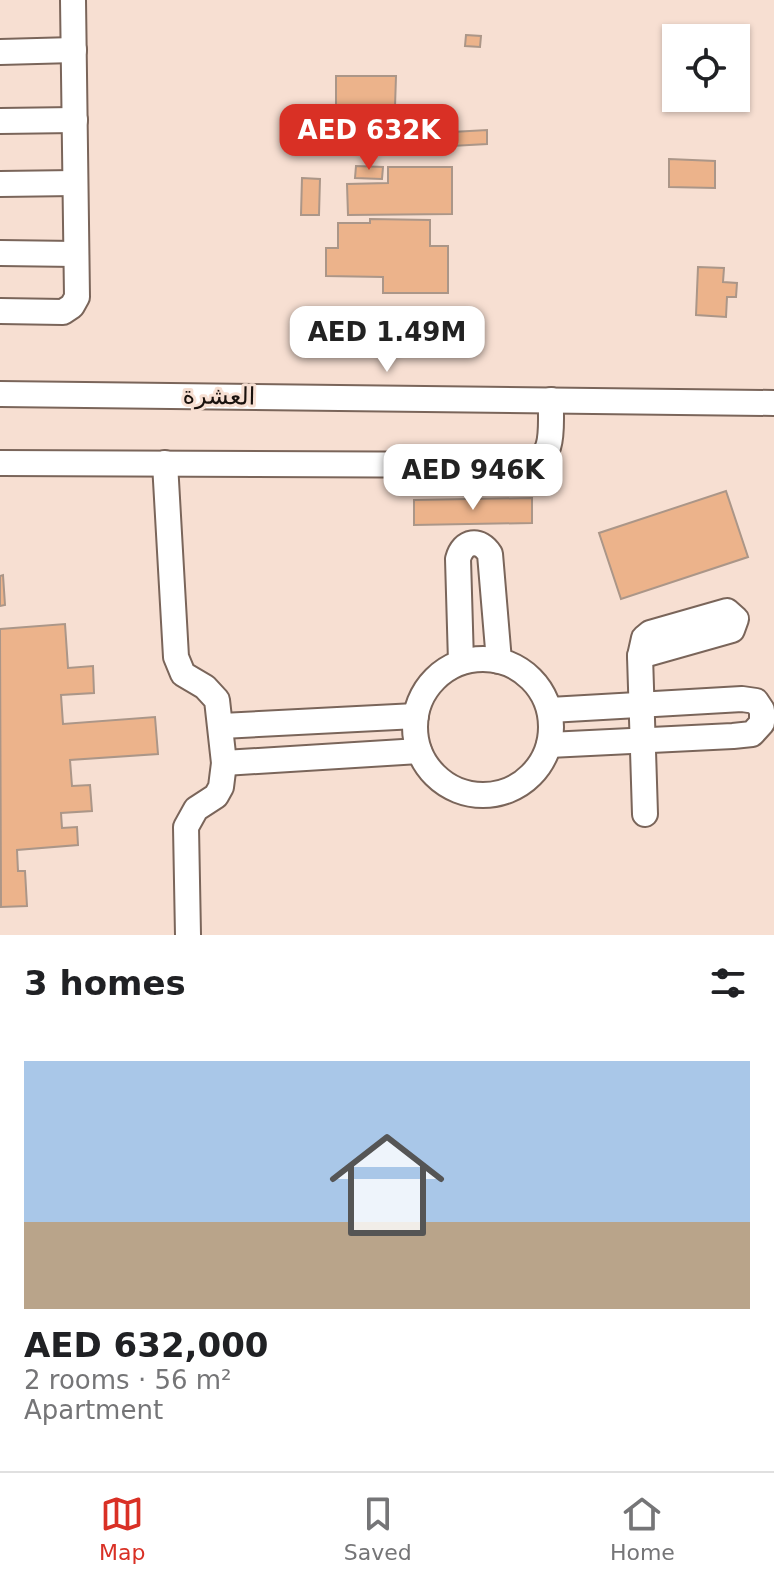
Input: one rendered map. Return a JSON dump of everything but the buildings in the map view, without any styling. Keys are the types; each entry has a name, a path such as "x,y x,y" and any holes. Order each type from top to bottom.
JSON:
{"street":[{"path":"0,311 68,310 77,297 73,0"},
{"path":"0,52 74,50"},
{"path":"0,121 75,120"},
{"path":"0,184 75,183"},
{"path":"0,253 76,254"},
{"name":"العشرة","path":"0,394 774,403"},
{"path":"0,463 537,464 548,449 551,400"},
{"path":"165,463 176,657 183,674 205,687 217,700 224,763 221,787 216,796 196,809 186,827 188,935"},
{"path":"461,662 458,559 461,550 468,544 477,543 485,546 490,554 499,661"},
{"path":"640,656 645,814"},
{"path":"480,659 499,661 531,678 543,693 550,710 552,728 549,745 541,765 526,780 507,791 486,795 465,793 445,784 430,769 419,751 415,733 416,716 421,698 445,670 461,662 480,659"},
{"path":"549,745 752,734 762,723 762,710 756,701 742,699 550,710"},
{"path":"222,726 416,716"},
{"path":"315,721 317,757"},
{"path":"224,763 419,751"}]}
